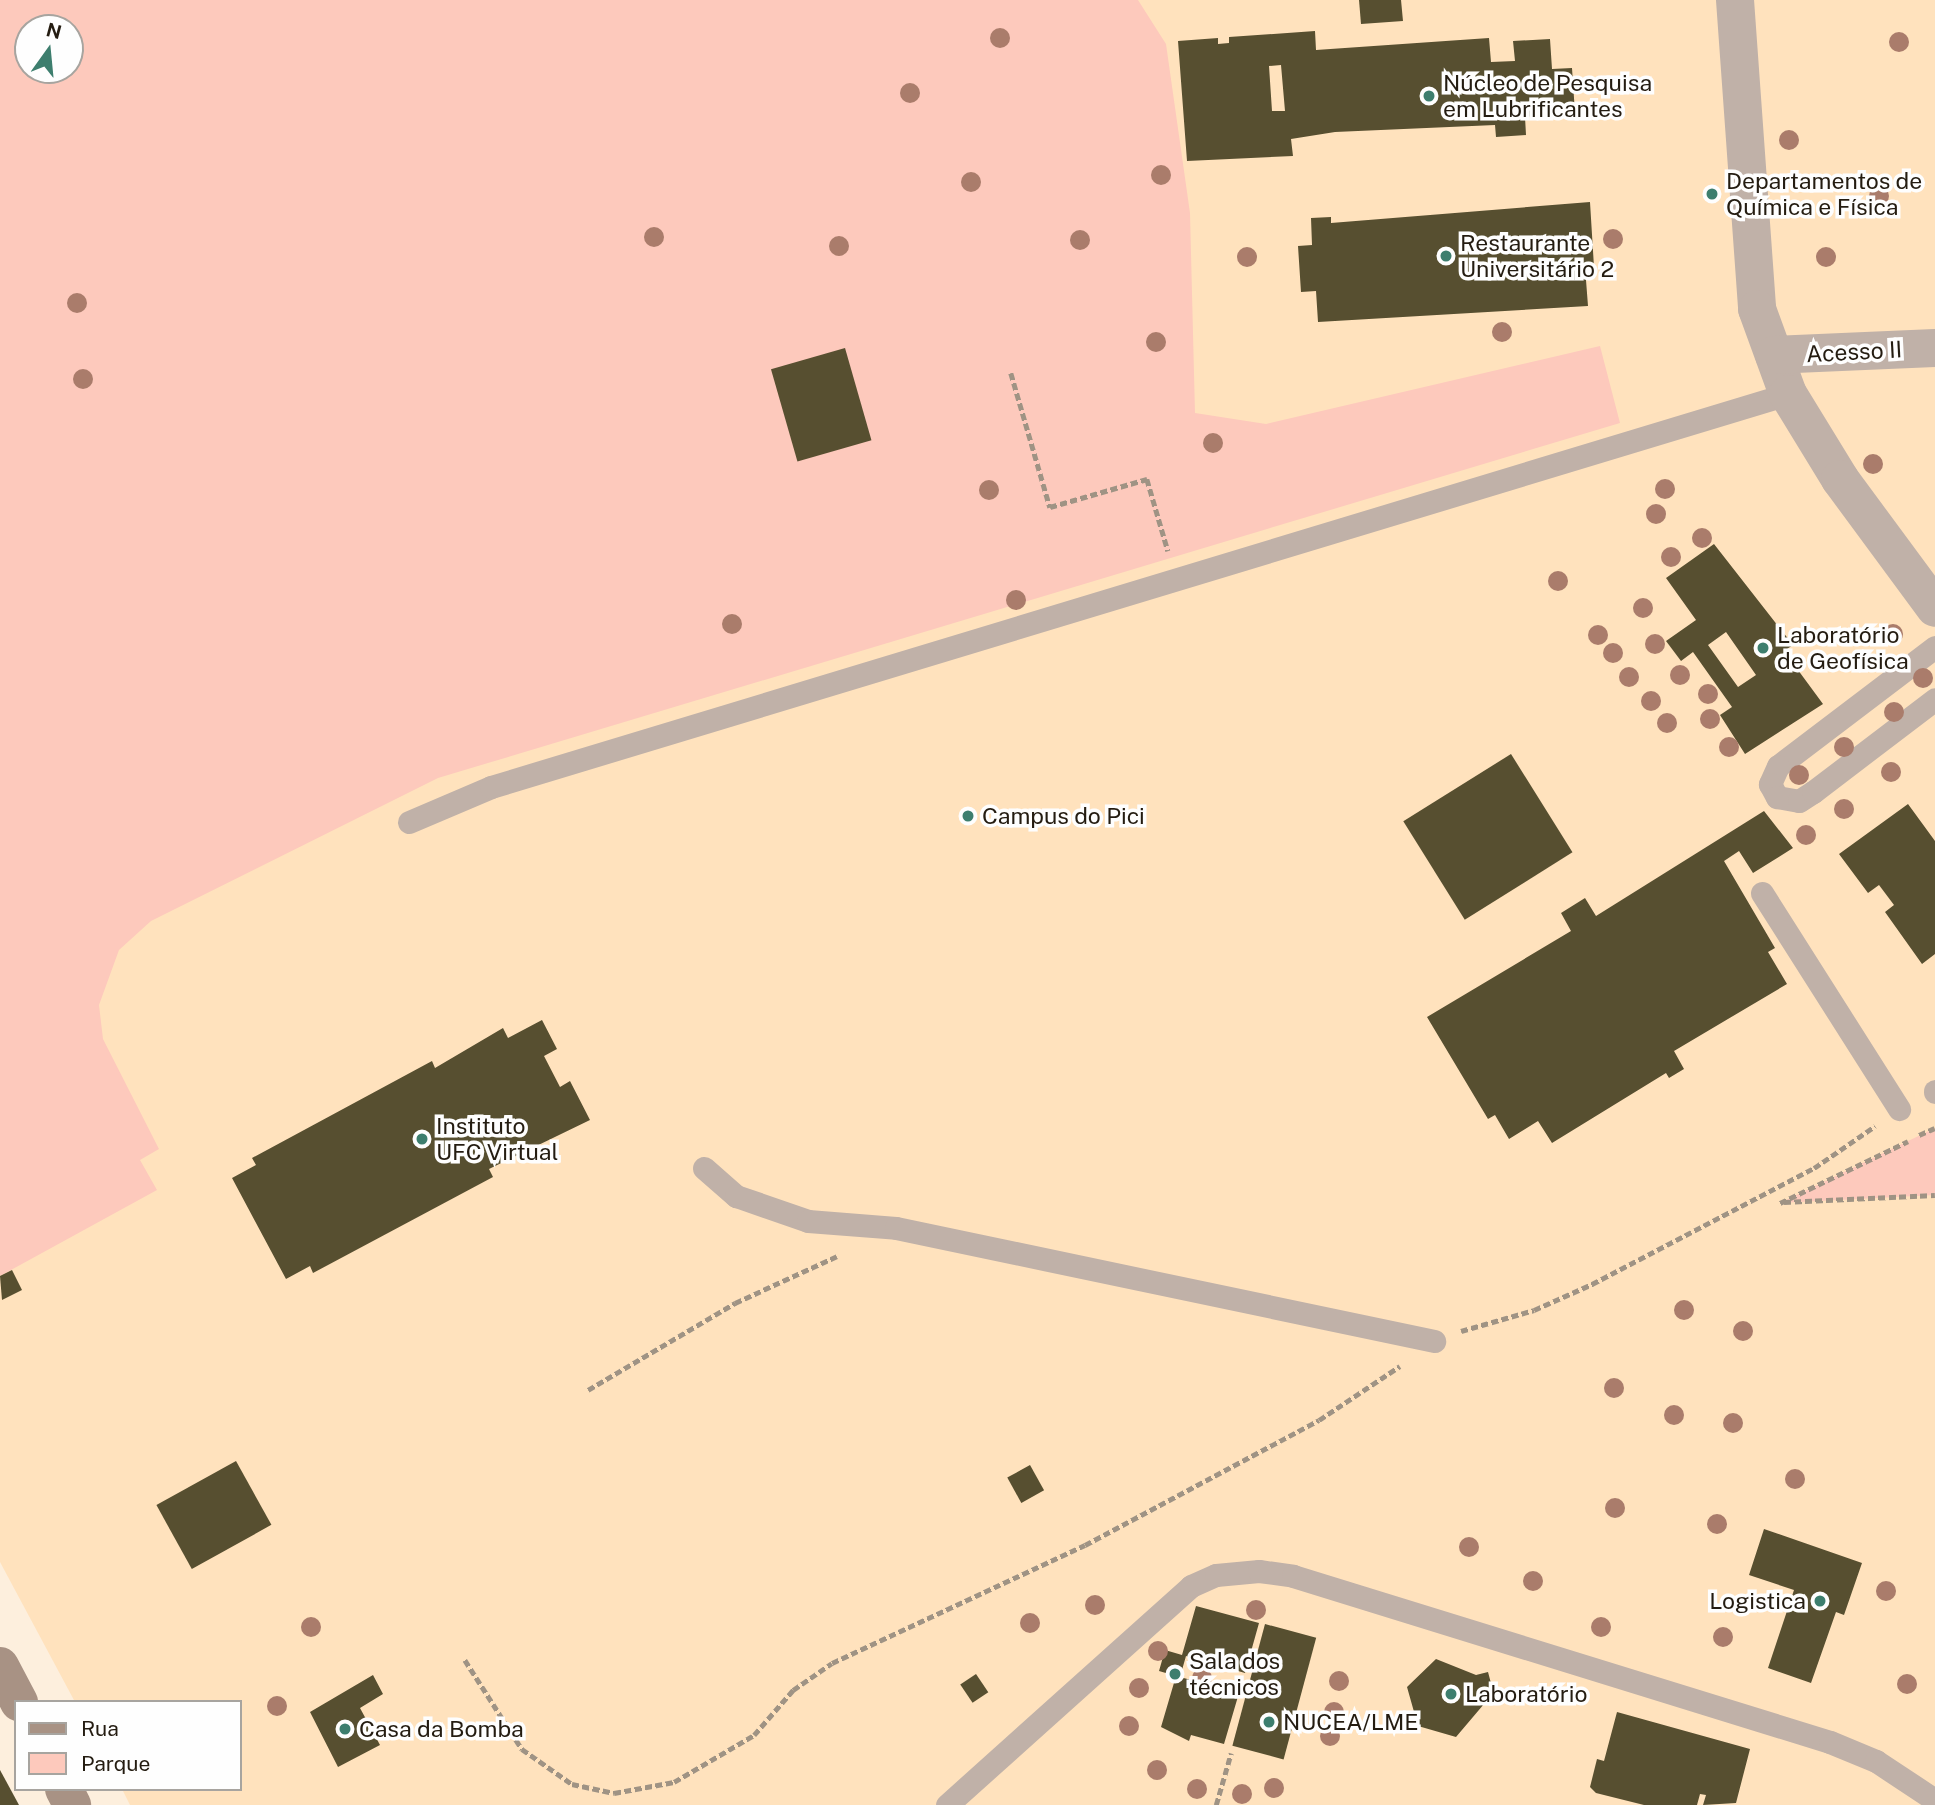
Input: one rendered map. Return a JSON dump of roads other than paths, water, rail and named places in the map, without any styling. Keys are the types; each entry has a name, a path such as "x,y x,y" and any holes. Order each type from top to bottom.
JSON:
{"street":[{"path":"1735,0 1747,219 1757,309 1788,394 1840,479 1935,608"},
{"name":"Acesso II","path":"1774,355 1935,348"},
{"path":"0,1666 18,1700"}],"lane":[{"path":"409,822 491,787 1788,394"},
{"path":"1935,647 1778,766 1770,784 1777,797 1798,801 1813,792 1935,699"},
{"path":"1762,893 1899,1109"},
{"path":"704,1168 736,1196 766,1210 808,1221 896,1228 1434,1341"},
{"path":"947,1805 1191,1586 1216,1575 1259,1571 1293,1576 1830,1742 1925,1798"}],"place":[{"name":"Núcleo de Pesquisa em Lubrificantes","path":"1429,96"},
{"name":"Departamentos de Química e Física","path":"1712,194"},
{"name":"Restaurante Universitário 2","path":"1446,256"},
{"name":"Laboratório de Geofísica","path":"1763,648"},
{"name":"Campus do Pici","path":"968,816"},
{"name":"Instituto UFC Virtual","path":"422,1139"},
{"name":"Logistica","path":"1820,1601"},
{"name":"Sala dos técnicos","path":"1175,1674"},
{"name":"Laboratório","path":"1451,1694"},
{"name":"NUCEA/LME","path":"1269,1722"},
{"name":"Casa da Bomba","path":"345,1729"}]}
